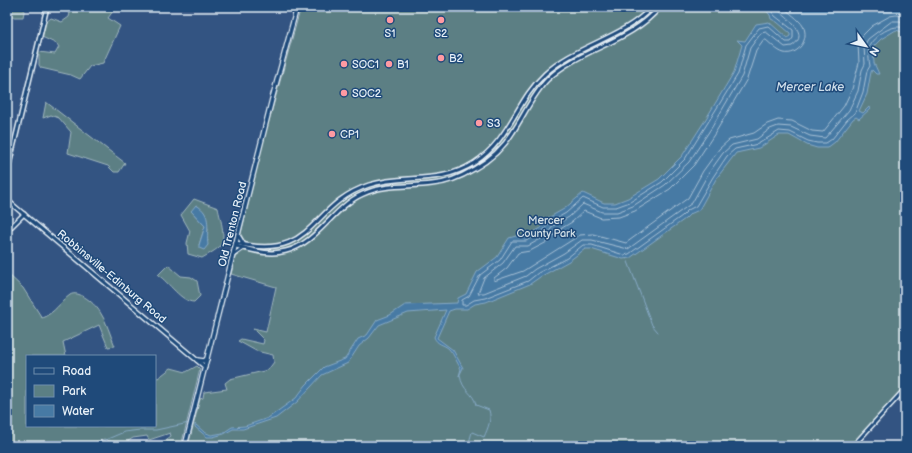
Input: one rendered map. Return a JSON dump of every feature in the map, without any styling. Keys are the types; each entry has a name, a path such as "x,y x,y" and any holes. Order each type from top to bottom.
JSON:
{"main road":[{"name":"Old Trenton Road","path":"186,446 238,235 297,7"},
{"path":"197,360 204,361 208,358"}],"street":[{"path":"7,173 47,7"},
{"path":"233,255 244,247 272,248 292,242 305,234 344,198 368,185 389,181 434,178 456,172 470,165 488,153 499,142 530,91 550,69 562,61 624,29 652,7"},
{"path":"236,245 269,254 291,250 308,239 343,206 364,193 389,187 437,183 457,178 475,169 488,160 505,144 535,94 554,74 565,66 631,32 647,20 660,7"},
{"name":"Robbinsville-Edinburg Road","path":"7,200 206,367"},
{"path":"7,231 24,214"},
{"path":"238,235 244,247"},
{"path":"854,446 905,389"}],"green space":[{"path":"7,7 25,7 23,17 7,17"},
{"path":"56,7 116,7 108,18 120,26 103,63 90,66 80,79 71,75 41,68 39,65 39,52 55,54 59,47 57,44 42,37 45,23 51,18 62,22 69,17 70,13"},
{"name":"Mercer County Park","path":"301,7 905,7 905,386 852,446 188,446 200,399 203,398 204,392 227,389 225,383 230,379 268,370 274,362 273,355 256,351 238,341 241,339 263,344 264,340 253,329 266,332 276,287 231,274 266,131"},
{"path":"46,102 125,163 119,172 114,172 108,166 68,153 71,132 59,118 51,115 43,118"},
{"path":"194,199 218,208 223,235 221,244 218,248 202,258 188,254 187,243 190,231 181,215","holes":["196,205 204,212 208,230 206,237 208,241 199,245 205,226 193,213"]},
{"path":"168,265 181,276 191,277 197,281 200,296 194,302 184,299 158,275"},
{"path":"7,273 23,288 42,318 51,313 70,295 78,294 87,299 98,309 107,324 115,346 108,347 99,325 63,342 66,355 26,355 26,427 156,427 156,377 158,378 171,368 186,372 197,366 200,369 181,446 158,446 171,436 170,433 149,440 147,436 133,438 122,445 104,439 86,446 7,446"}],"water":[{"name":"Mercer Lake","path":"763,7 905,7 905,37 902,32 896,30 881,39 873,47 874,63 879,74 876,74 872,70 867,94 859,111 863,113 869,107 870,109 859,119 856,117 853,119 835,142 827,148 817,148 807,145 789,135 779,135 759,148 736,153 716,179 699,210 690,214 630,258 623,259 591,249 585,249 569,261 530,284 486,302 475,304 467,309 455,309 449,311 437,338 453,350 463,368 459,376 461,369 452,353 447,347 437,342 434,337 446,310 408,313 379,325 369,338 359,346 348,363 322,375 297,402 276,418 243,429 233,429 224,434 213,437 207,437 195,427 195,424 204,432 211,435 223,433 232,427 245,426 268,418 296,398 306,385 324,367 345,359 358,339 367,335 377,320 390,315 405,305 457,303 458,298 466,294 477,272 497,257 509,238 516,236 525,237 541,228 548,218 564,209 583,193 604,203 615,203 628,198 659,179 682,156 734,72 742,45 737,40 745,41 756,24 769,22 787,38 790,36 790,33 771,19 770,15"},
{"path":"196,205 205,213 208,223 208,245 204,250 199,248 199,245 205,226 191,211"}],"waterway":[{"path":"627,259 652,325 658,332"},
{"path":"460,375 465,389 473,397 476,405 489,410 490,413 489,424 484,437 472,432 468,446"},
{"path":"91,446 124,432 156,430 189,423"}],"place":[{"name":"S1","path":"390,20"},
{"name":"S2","path":"441,20"},
{"name":"B2","path":"441,58"},
{"name":"SOC1","path":"344,64"},
{"name":"B1","path":"389,64"},
{"name":"SOC2","path":"344,93"},
{"name":"S3","path":"479,123"},
{"name":"CP1","path":"332,134"}]}
